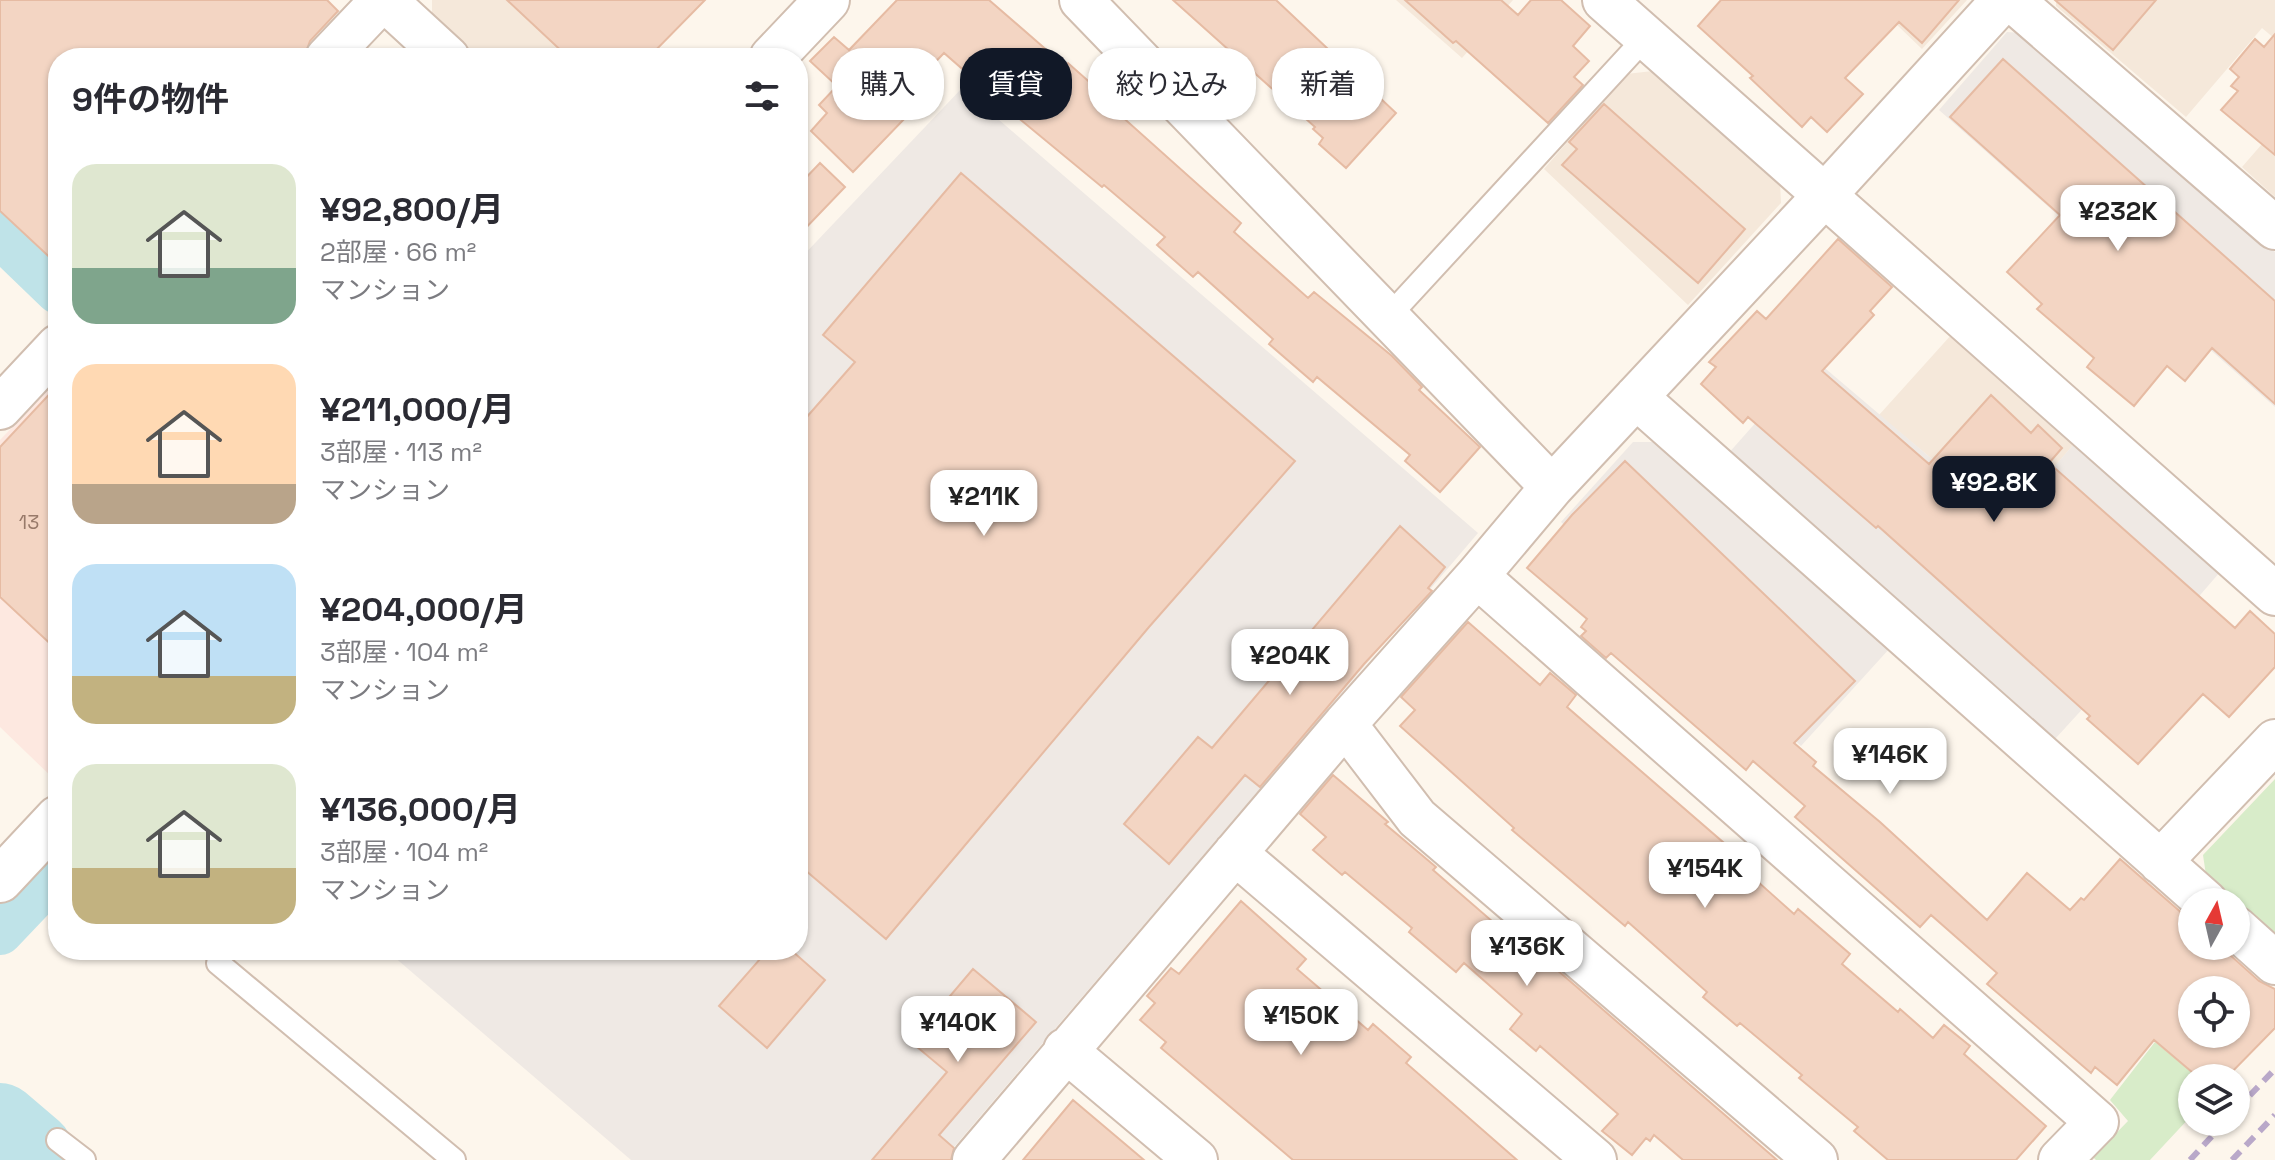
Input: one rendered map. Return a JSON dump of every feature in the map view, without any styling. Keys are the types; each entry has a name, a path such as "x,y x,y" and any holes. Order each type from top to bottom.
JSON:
{"street":[{"path":"337,48 383,0 437,48"},
{"path":"781,48 827,0"},
{"path":"1081,0 1552,487"},
{"path":"1604,0 2275,594"},
{"path":"974,1160 1065,1050 1552,487 2003,0"},
{"path":"2012,0 2275,228"},
{"path":"0,408 48,357"},
{"path":"1636,397 2190,888"},
{"path":"1477,576 2097,1122 2060,1160"},
{"path":"1345,724 1417,818 1816,1160"},
{"path":"2160,862 2275,741"},
{"path":"0,880 48,829"},
{"path":"1235,853 1595,1160"},
{"path":"2250,941 2275,963"},
{"path":"1065,1050 1196,1160"}],"lane":[{"path":"1389,316 1646,37"},
{"path":"218,963 454,1160"},
{"path":"58,1140 84,1160"}],"shaded area":[{"path":"432,0 591,0 641,48 467,48 432,15"},
{"path":"1396,0 1513,0 1462,58"},
{"path":"1871,0 1967,0 1922,49"},
{"path":"2056,0 2275,0 2275,39 2262,28 2186,117 2056,6"},
{"path":"2007,32 2035,34 2275,252 2275,407 1939,110"},
{"path":"1653,71 1780,183 1781,203 1688,305 1544,169 1626,74"},
{"path":"960,90 960,120 999,120 1478,533 943,1160 631,1160 398,960 808,960 808,250 932,120 944,120 944,107"},
{"path":"2275,129 2275,197 2242,167"},
{"path":"1952,334 2074,444 2008,521 1935,457 1932,459 1879,415"},
{"path":"1813,358 1932,459 1935,457 2007,521 2074,444 2220,572 2151,652 2142,644 2055,739 1727,455"},
{"path":"48,390 48,773 0,727 0,440"},
{"path":"1633,442 1656,442 1890,648 1801,746 1561,522"}],"green space":[{"path":"2275,779 2275,935 2250,913 2250,888 2221,888 2206,875 2203,855"},
{"path":"2155,1042 2182,1064 2178,1064 2178,1130 2150,1160 2096,1160 2093,1157 2128,1121 2110,1100"}],"building":[{"path":"0,0 327,0 338,11 310,41 308,48 48,48 48,256 0,211"},
{"path":"507,0 705,0 658,48 558,48"},
{"path":"897,0 989,0 1044,48 960,48 960,67 944,53 944,48 851,48"},
{"path":"1173,0 1276,0 1327,48 1272,48 1272,89 1256,74 1256,48 1227,48"},
{"path":"1405,0 1501,0 1518,15 1531,0 1561,0 1590,26 1573,46 1589,61 1574,77 1583,85 1548,123"},
{"path":"1721,0 1959,0 1922,43 1899,22 1845,78 1863,94 1827,132 1811,117 1802,127 1750,78 1753,76 1698,26"},
{"path":"2055,0 2156,0 2113,50"},
{"path":"2275,34 2275,155 2221,110 2238,91 2231,86 2239,77 2230,69 2255,39 2264,47"},
{"path":"834,37 847,48 832,48 832,81 810,61"},
{"path":"2003,59 2275,301 2275,404 2212,348 2185,381 2167,366 2134,406 2087,367 2094,358 2037,309 2042,304 2007,272 2060,215 1950,117"},
{"path":"1072,67 1088,81 1088,120 1126,120 1241,223 1234,232 1308,298 1314,292 1392,356 1422,387 1419,390 1480,447 1440,492 1405,461 1410,455 1317,377 1313,382 1269,344 1273,339 1198,272 1193,277 1157,245 1165,237 1104,185 1102,187 1021,120 1072,120"},
{"path":"832,91 832,120 903,120 853,172 811,131 827,113 819,105"},
{"path":"1384,102 1396,113 1346,168 1319,144 1323,138 1313,129 1315,127 1307,120 1384,120"},
{"path":"1604,104 1745,229 1698,283 1562,165 1577,149 1569,142"},
{"path":"820,163 845,187 808,226 808,176"},
{"path":"961,173 1295,461 1149,627 886,939 808,873 808,416 855,362 823,335"},
{"path":"1838,239 1892,287 1870,311 1874,315 1822,371 1929,464 1991,395 2031,433 2038,425 2062,448 2049,463 2235,628 2250,611 2275,634 2275,667 2229,717 2203,694 2138,764 2087,719 2090,716 1878,526 1876,528 1748,417 1743,423 1701,384 1716,367 1709,362 1757,311 1766,319"},
{"path":"48,396 48,642 0,597 0,447"},
{"path":"1625,461 1855,681 1794,743 1816,762 1813,766 1880,822 1987,920 2027,873 2070,910 2081,898 2084,900 2120,859 2178,910 2178,960 2236,960 2259,981 2275,989 2275,1028 2240,1064 2182,1064 2154,1040 2117,1085 2095,1067 2091,1073 1987,984 1997,973 1931,915 1920,927 1795,817 1805,806 1753,761 1746,770 1611,653 1606,658 1581,636 1586,631 1581,627 1587,619 1527,568 1572,515"},
{"path":"1400,526 1445,567 1428,588 1432,591 1364,664 1260,787 1245,775 1169,864 1124,824 1198,737 1212,748"},
{"path":"1468,622 1540,685 1550,673 1576,695 1567,707 1724,843 1720,848 1794,914 1798,909 1850,954 1842,964 1898,1012 1900,1009 1933,1038 1944,1025 1970,1046 1964,1054 2046,1126 2016,1160 1888,1160 1854,1131 1858,1127 1799,1078 1802,1075 1740,1023 1737,1026 1703,997 1707,992 1628,922 1625,926 1512,830 1514,828 1400,726 1415,710 1401,697"},
{"path":"1333,775 1388,822 1385,824 1436,867 1433,870 1501,929 1505,925 1777,1160 1683,1160 1654,1135 1650,1141 1646,1138 1632,1155 1602,1131 1618,1114 1540,1046 1536,1051 1510,1029 1522,1014 1464,963 1456,972 1409,932 1412,928 1345,872 1342,875 1313,850 1326,837 1300,814"},
{"path":"1241,901 1306,959 1297,969 1368,1030 1373,1024 1411,1057 1406,1063 1517,1160 1293,1160 1161,1048 1166,1042 1140,1020 1155,1003 1147,996 1171,968 1179,974"},
{"path":"759,960 802,960 825,980 767,1048 719,1006"},
{"path":"973,969 1036,1022 939,1135 954,1148 951,1160 872,1160 947,1072 911,1042"},
{"path":"1073,1100 1144,1160 1023,1160"}],"waterway":[{"path":"0,235 48,281"},
{"path":"0,932 48,882"},
{"path":"0,1122 34,1151"},
{"path":"25,1160 34,1151 46,1160"}],"railway":[{"path":"2250,1095 2275,1069"},
{"path":"2232,1160 2275,1115"},
{"path":"2190,1160 2212,1136"}]}
